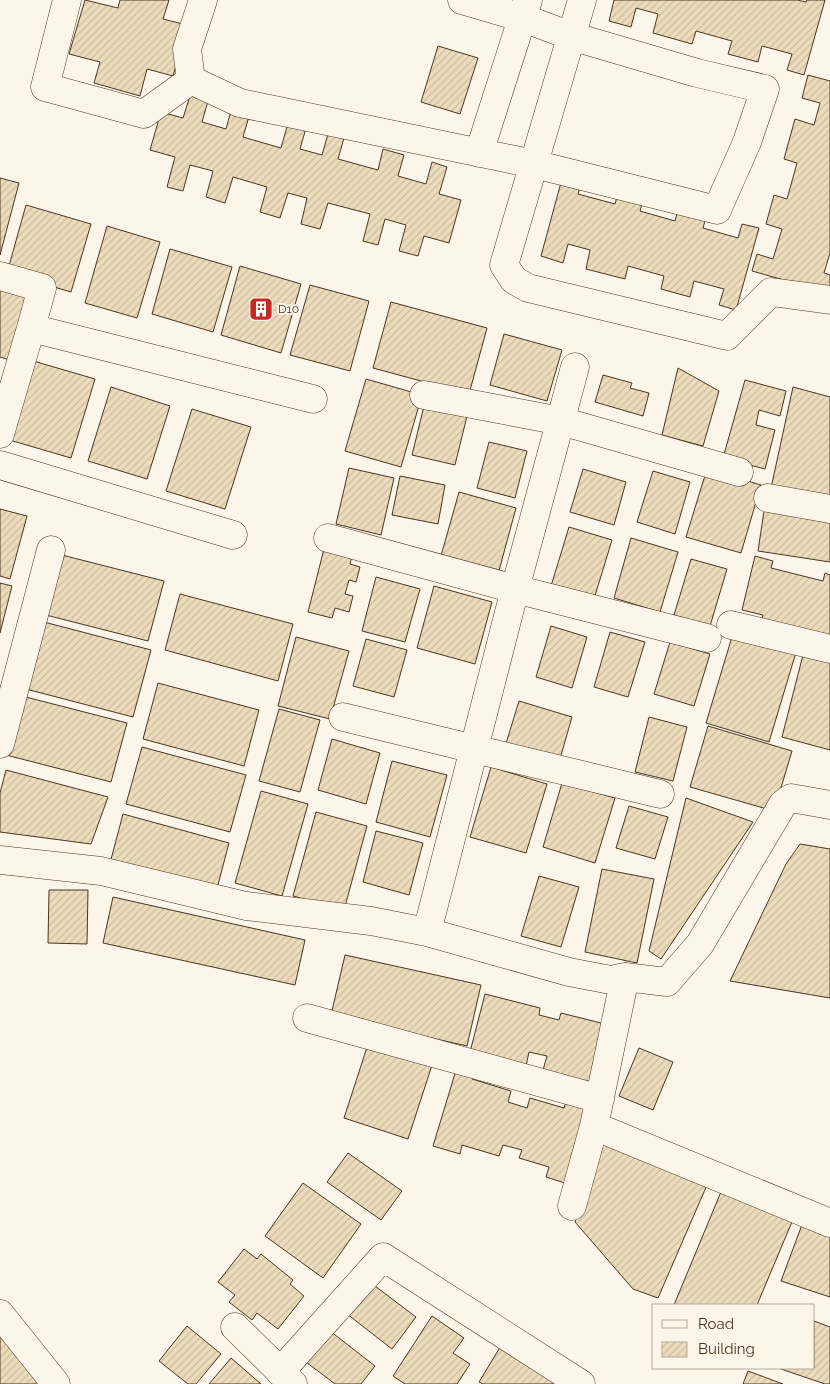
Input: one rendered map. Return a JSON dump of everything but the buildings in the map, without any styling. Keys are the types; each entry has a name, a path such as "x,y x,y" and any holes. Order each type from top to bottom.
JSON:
{"street":[{"path":"67,0 45,87 144,114 192,80"},
{"path":"192,80 187,49 203,0"},
{"path":"192,80 240,103 534,164 717,210 747,142 765,89 697,73 571,36 525,9 462,0"},
{"path":"582,0 504,265 514,280 528,288 727,336 771,292 830,300"},
{"path":"479,153 525,9"},
{"path":"0,276 42,288 0,434"},
{"path":"31,328 313,399"},
{"path":"427,932 515,589 575,367"},
{"path":"424,396 561,421 739,472"},
{"path":"0,466 233,536"},
{"path":"768,498 830,509"},
{"path":"328,538 515,589 707,638"},
{"path":"0,744 51,550"},
{"path":"731,625 830,649"},
{"path":"343,717 660,794"},
{"path":"0,860 101,871 246,906 371,921 427,932 569,972 611,980 625,978 667,982 700,944 783,804 791,798 830,805"},
{"path":"572,1206 594,1126 625,978"},
{"path":"307,1018 600,1099"},
{"path":"594,1126 830,1223"},
{"path":"236,1327 286,1378 383,1257 581,1384"},
{"path":"0,1314 56,1384"}],"place":[{"name":"D10","path":"261,309"}]}
